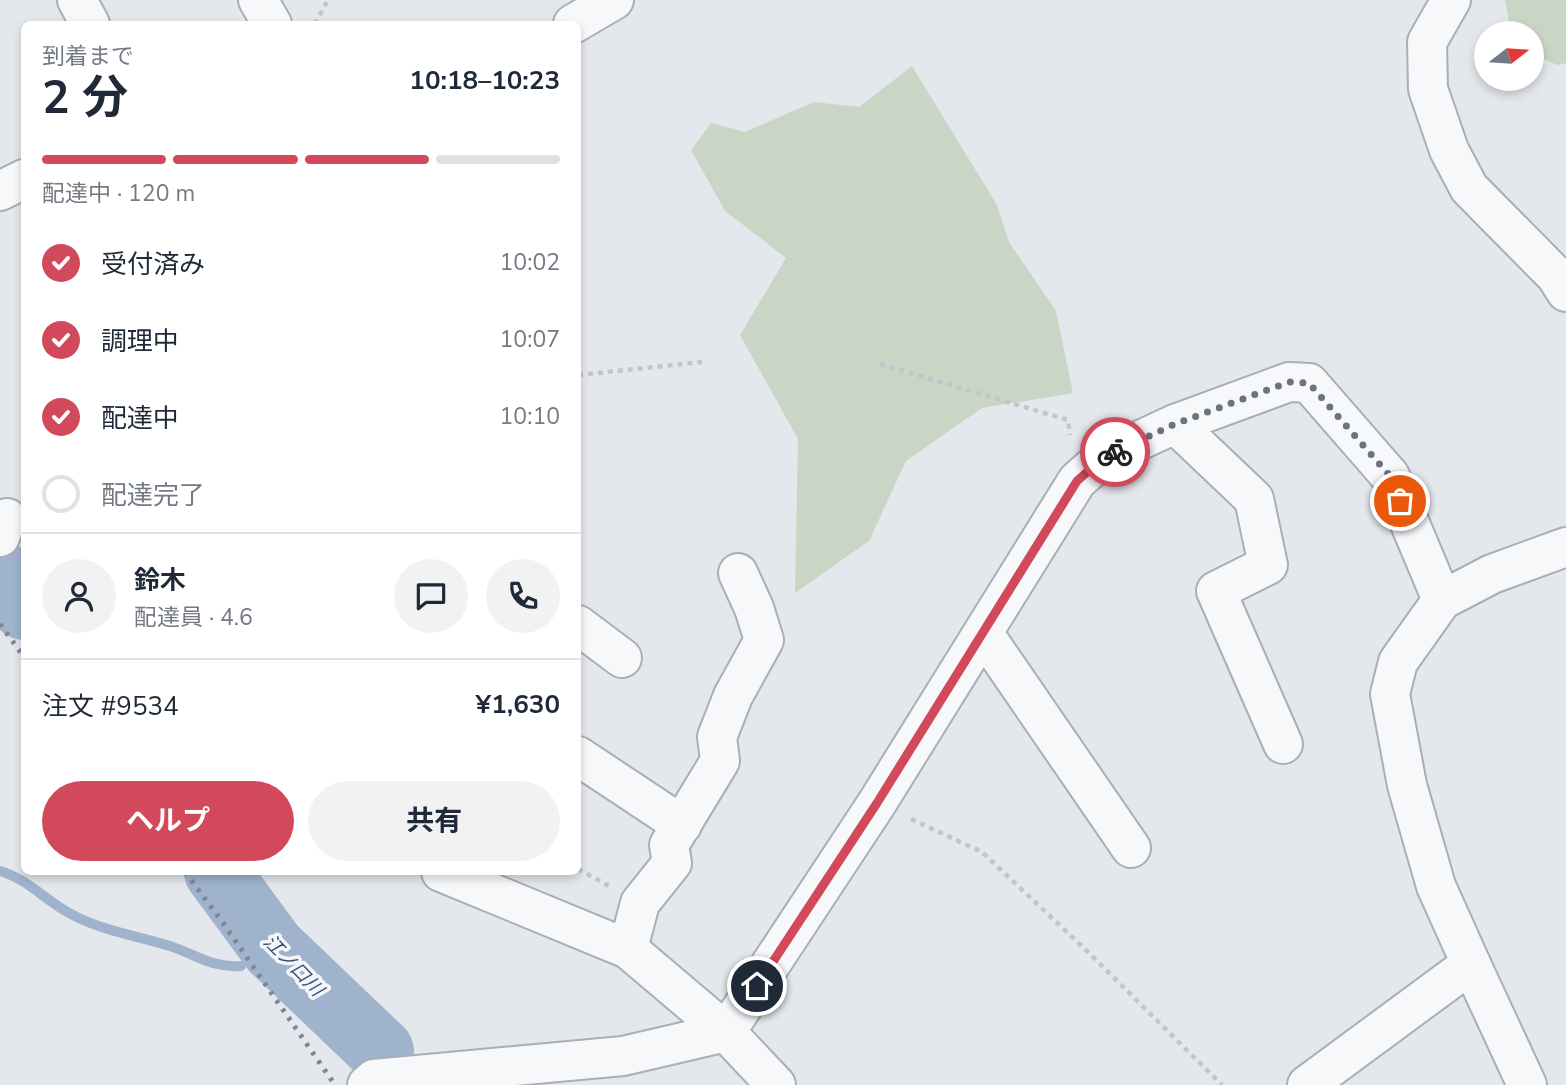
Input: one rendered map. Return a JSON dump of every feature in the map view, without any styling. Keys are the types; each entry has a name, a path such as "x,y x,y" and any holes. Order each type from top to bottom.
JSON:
{"street":[{"path":"77,0 88,21"},
{"path":"258,0 270,21"},
{"path":"578,21 614,0"},
{"path":"1451,0 1427,42 1428,89 1449,150 1469,188 1556,276 1566,292"},
{"path":"0,191 21,180"},
{"path":"372,1083 623,1056 726,1032 877,803 1077,481 1104,457 1175,424 1289,382 1309,383 1390,476 1442,600"},
{"path":"1175,424 1254,499 1268,565 1216,592 1283,744"},
{"path":"1527,1085 1436,886 1407,785 1390,695 1398,662 1442,600 1492,574 1566,547"},
{"path":"628,949 640,903 672,863 669,845 720,761 717,737 733,696 764,640 754,608 738,573"},
{"path":"984,634 1131,848"},
{"path":"581,636 622,658"},
{"path":"581,758 682,825"},
{"path":"448,875 628,949 726,1032 776,1085"},
{"path":"1307,1085 1471,964"}],"path":[{"path":"317,21 328,0"},
{"path":"581,374 702,362"},
{"path":"880,364 1068,420"},
{"path":"877,803 982,852 1086,950 1222,1085"}],"green space":[{"path":"1505,0 1566,0 1566,63 1557,65 1544,59 1544,21 1509,21"},
{"path":"912,66 997,205 1009,242 1056,311 1073,393 982,408 906,461 869,541 795,593 798,439 740,335 786,258 725,211 691,150 711,123 745,132 814,102 859,107"}],"waterway":[{"name":"江ノ口川","path":"0,573 21,603"},
{"path":"0,871 17,878 64,910 89,923 170,946 213,963 241,966"},
{"name":"江ノ口川","path":"219,875 273,948 381,1051"}],"railway":[{"path":"0,624 21,653"},
{"path":"187,875 335,1085"}],"way so far":[{"path":"1115,452 1175,424 1289,382 1309,383 1390,476 1400,501"}],"route":[{"path":"757,986 877,803 1077,481 1104,457 1115,452"}]}
